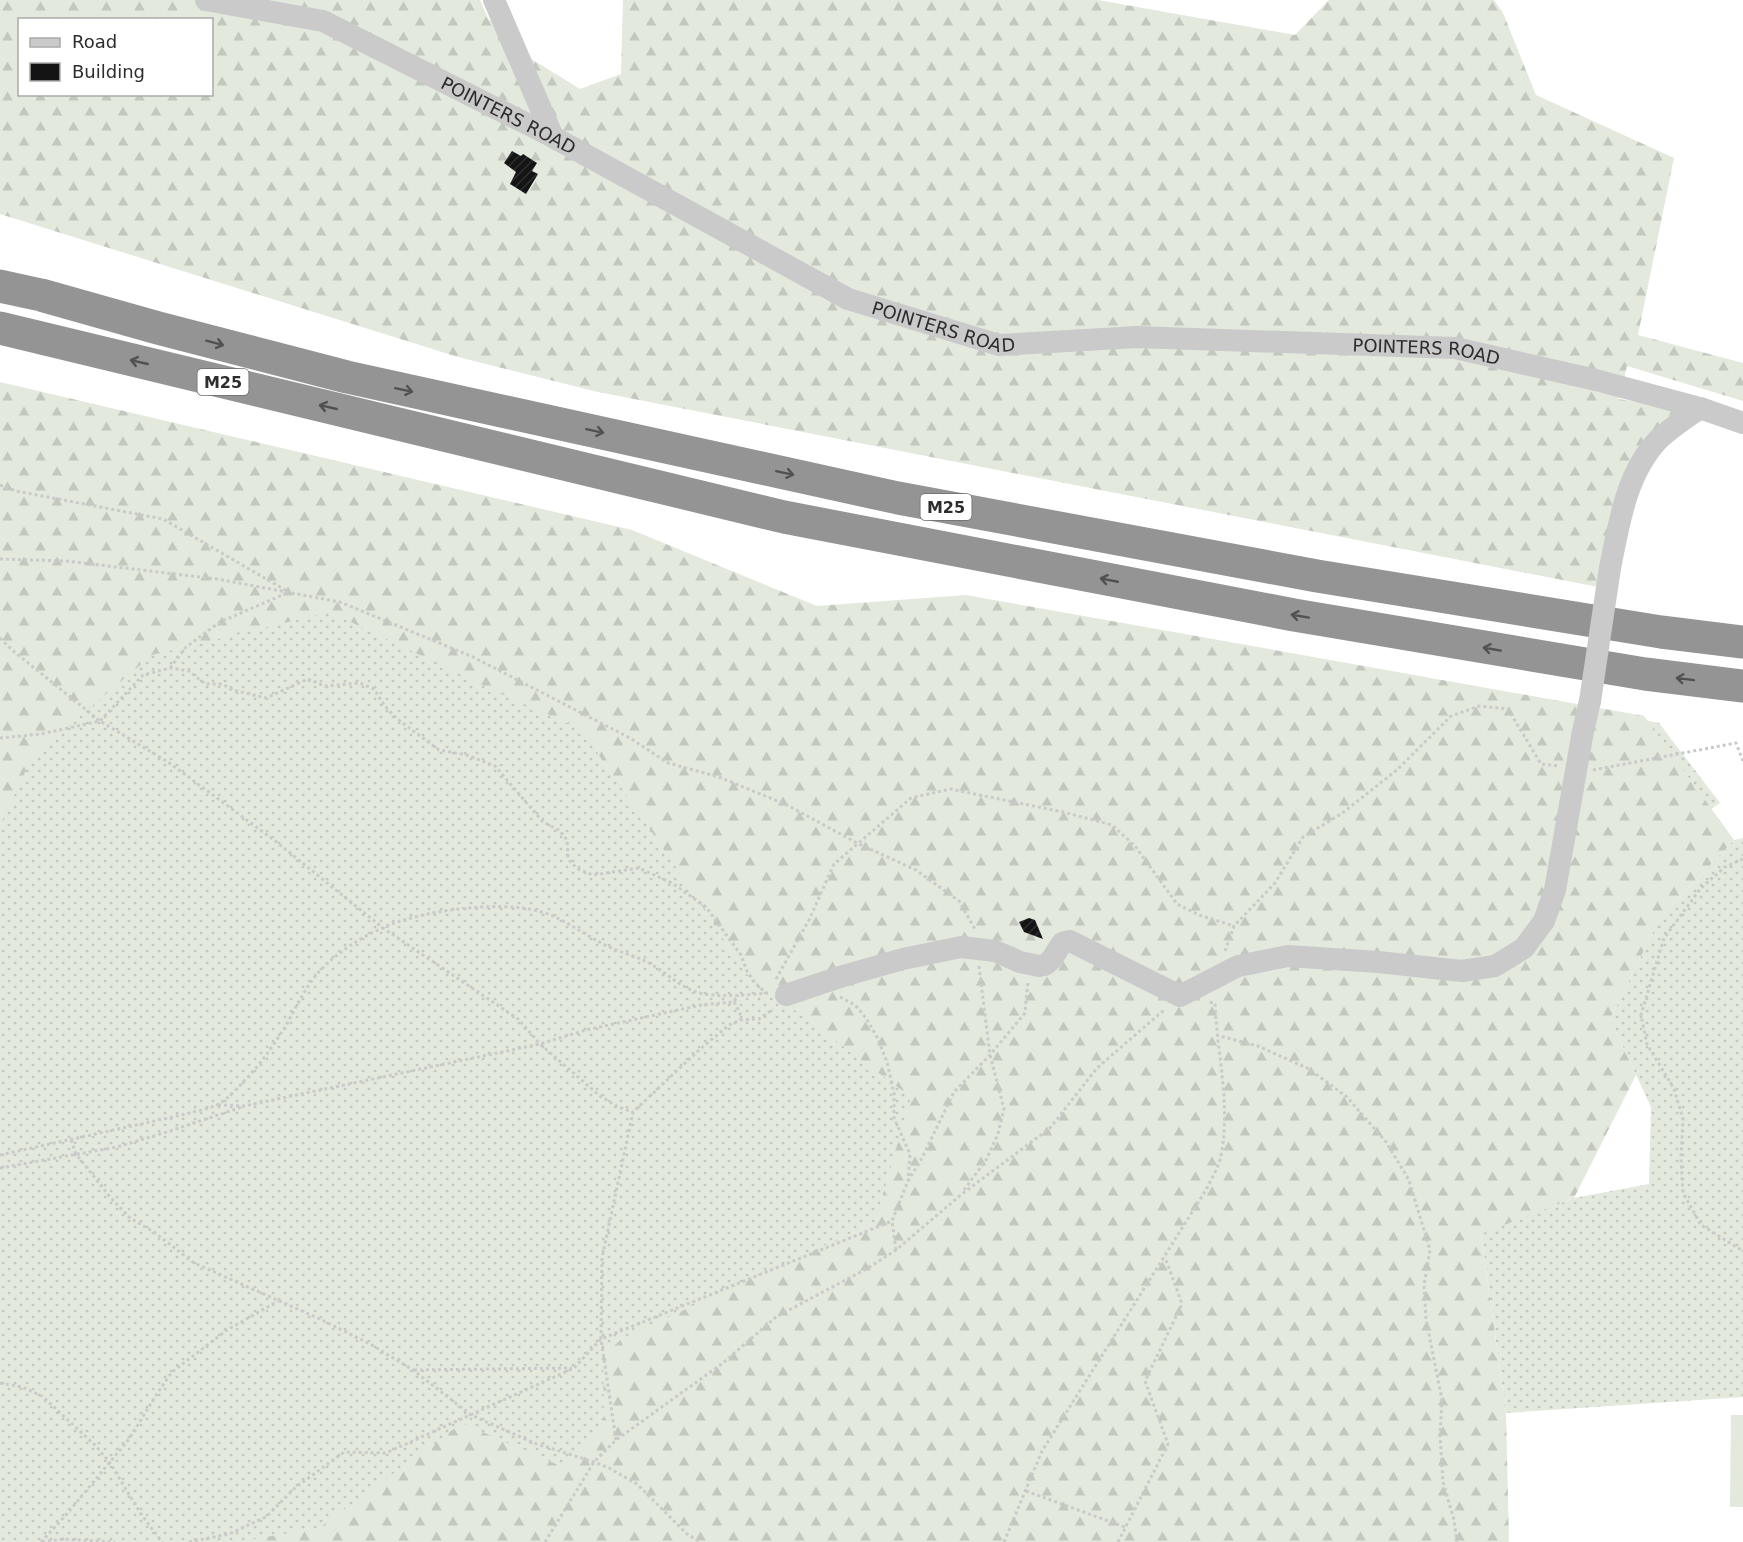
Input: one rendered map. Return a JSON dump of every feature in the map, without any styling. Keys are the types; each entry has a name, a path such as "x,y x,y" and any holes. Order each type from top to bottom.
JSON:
{"highway":[{"name":"M25","path":"0,286 347,377 898,498 1317,576 1661,632 1743,642"},
{"name":"M25","path":"0,328 784,518 1294,615 1645,674 1743,686"}],"street":[{"name":"POINTERS ROAD","path":"206,0 323,21 553,137 848,299 999,345 1137,337 1455,348 1596,380 1700,408 1743,423"},
{"path":"494,0 553,137"},
{"path":"776,994 817,985 903,959 961,947 986,949 1030,964 1045,965 1052,959 1062,943 1070,941 1180,996 1238,966 1288,956 1378,962 1462,972 1495,966 1524,948 1544,921 1555,890 1590,701 1620,517 1638,471 1658,440 1700,408"}],"path":[{"path":"0,485 16,491 163,519 289,592"},
{"path":"0,560 66,561 217,579 340,602 473,657 630,738 668,763 719,777 787,805 857,843 916,870 959,901 986,949 979,966 990,1055 1004,1109 998,1134 986,1160 962,1194"},
{"path":"170,668 186,646 220,622 289,592"},
{"path":"0,638 100,721 168,762 274,840 383,928 518,1019 540,1044 600,1096 618,1107 633,1112"},
{"path":"0,738 41,734 100,721 143,675 170,668 189,671 205,684 222,684 233,690 266,698 308,679 325,686 360,683 374,688 384,705 396,717 439,750 467,755 495,766 543,822 559,830 567,840 571,863 580,870 594,875 639,868 672,883 706,907 741,955 755,983 776,994"},
{"path":"1218,958 1226,949 1234,927 1275,883 1303,837 1341,814 1397,770 1451,716 1479,706 1508,709 1541,764 1559,766 1578,764 1736,743 1743,761"},
{"path":"616,1440 601,1339 602,1258 633,1112 729,1025 740,1020 759,1019 774,1008 776,974 809,920 834,864 911,798 950,789 1063,812 1112,825 1135,846 1177,904 1199,915 1234,927"},
{"path":"1743,859 1725,867 1701,888 1664,938 1641,1015 1647,1044 1674,1089 1683,1119 1681,1158 1683,1193 1701,1225 1743,1251"},
{"path":"216,1105 257,1068 276,1042 313,979 330,961 354,943 404,920 472,907 515,907 539,911 559,919 607,946 645,961 674,981 702,994 776,994"},
{"path":"896,1250 892,1221 908,1181 922,1158 954,1092 990,1055 1025,1013 1030,964"},
{"path":"817,985 855,1005 877,1037 892,1078 894,1118 910,1154 908,1181"},
{"path":"734,1002 738,995"},
{"path":"545,1542 594,1462 616,1440 723,1363 776,1317 868,1268 896,1250 962,1194 1050,1128 1097,1068 1180,996 1215,1004 1216,1035 1226,1107 1221,1158 1206,1190 1042,1451 1004,1542"},
{"path":"734,1002 740,1013 740,1020"},
{"path":"0,1168 117,1147 244,1106 540,1044 586,1030 701,1005 734,1002"},
{"path":"1216,1035 1258,1046 1309,1069 1338,1090 1386,1142 1409,1180 1430,1250 1424,1285 1426,1319 1442,1400 1440,1435 1443,1482 1454,1520 1457,1542"},
{"path":"0,1155 186,1114 216,1105 244,1106"},
{"path":"71,1140 76,1154 130,1218 154,1232 194,1263 320,1319 370,1344 413,1370 471,1415 534,1443 594,1462 637,1484 687,1534 700,1542"},
{"path":"189,1542 229,1534 266,1517 296,1487 344,1452 386,1453 574,1368 601,1339 892,1221"},
{"path":"1118,1542 1168,1444 1145,1381 1182,1304 1165,1257"},
{"path":"40,1542 66,1515 129,1439 172,1372 227,1330 278,1301"},
{"path":"413,1370 574,1368"},
{"path":"0,1383 42,1396 96,1446 110,1463 141,1514 162,1542"},
{"path":"1025,1491 1125,1527"},
{"path":"40,1542 63,1539 115,1542"}],"green space":[{"path":"0,0 480,0 488,18 520,52 580,89 621,74 623,0 1098,0 1295,35 1329,0 1494,0 1503,13 1536,95 1674,158 1638,335 1743,363 1743,401 1627,366 1619,399 1689,411 1638,455 1598,587 598,392 458,357 0,214"},
{"path":"0,382 632,530 817,606 966,595 1644,716 1734,840 1660,918 1610,1019 1636,1075 1574,1198 1481,1234 1506,1413 1509,1542 236,1542 319,1528 462,1423 563,1467 604,1426 603,1355 623,1338 875,1222 911,1097 745,973 693,892 581,729 497,692 330,612 152,655 32,757 0,823"},
{"path":"0,428 1178,983 563,1542 0,1542"},
{"path":"1604,712 1659,723 1720,803 1688,825"},
{"path":"1743,838 1743,1397 1506,1413 1481,1233 1574,1198 1649,1184 1651,1107 1610,1019 1660,918 1734,840"},
{"path":"1731,1415 1743,1415 1743,1507 1730,1507"}],"building":[{"path":"512,151 521,156 523,154 537,163 532,171 538,174 526,194 510,184 516,172 504,163"},
{"path":"1029,918 1035,920 1043,939 1024,932 1019,922"}]}
